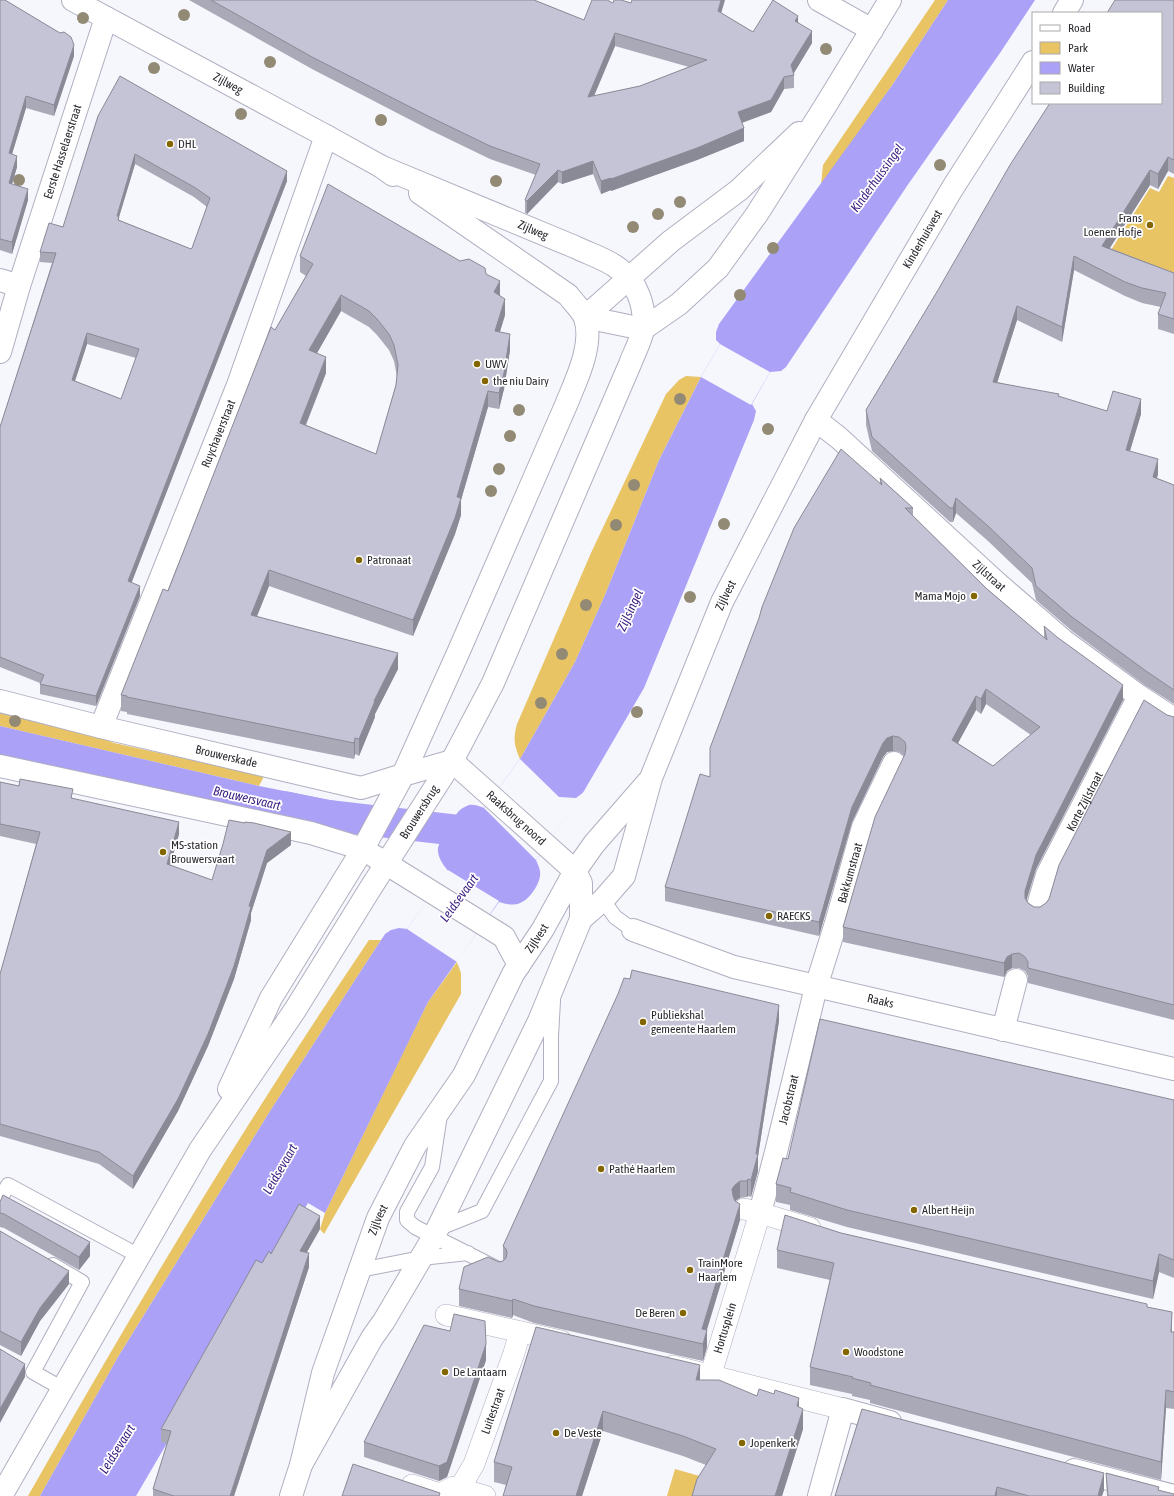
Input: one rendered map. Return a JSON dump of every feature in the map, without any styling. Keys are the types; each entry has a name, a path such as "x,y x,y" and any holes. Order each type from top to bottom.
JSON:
{"main road":[{"name":"Zijlweg","path":"74,0 382,167 568,295 585,317"},
{"path":"819,0 872,30"},
{"path":"452,761 493,683 630,364 643,329 679,304 718,268 757,214 890,0"},
{"path":"1065,12 1072,0"},
{"name":"Eerste Hasselaerstraat","path":"0,352 10,283 106,18"},
{"name":"Kinderhuisvest","path":"816,420 952,189 1032,64"},
{"path":"585,317 686,229 739,190 824,108"},
{"name":"Ruychaverstraat","path":"101,727 238,385 326,136"},
{"name":"Zijlweg","path":"382,167 606,261 619,269 628,278 639,294 643,312 643,329"},
{"path":"585,317 643,329"},
{"path":"200,1150 271,998 368,840 403,775 455,660 566,405 584,358 588,336 585,317"},
{"name":"Zijlstraat","path":"816,420 840,438 997,583 1064,641 1139,696 1174,718"},
{"name":"Zijlvest","path":"301,1465 372,1338 384,1321 436,1233 539,1021 581,919 603,900 624,876 651,778 722,602 816,420"},
{"name":"Korte Zijlstraat","path":"1037,909 1047,875 1139,696"},
{"name":"Brouwerskade","path":"0,701 101,727 361,788 452,761"},
{"name":"Raaksbrug noord","path":"452,761 561,858"},
{"name":"Brouwersbrug","path":"387,863 452,761"},
{"name":"Bakkumstraat","path":"816,987 863,828 894,763"},
{"path":"0,766 304,832 368,840 387,863 504,937 519,965"},
{"name":"Zijlvest","path":"301,1465 323,1373 378,1218 416,1146 464,1075 519,965 543,930 561,858 594,844 651,778"},
{"path":"504,937 543,930 581,919 581,883 561,858"},
{"path":"1,1496 200,1150 296,1010 387,863"},
{"name":"Raaks","path":"633,930 734,967 1174,1069"},
{"path":"1003,1030 1016,980"},
{"name":"Jacobstraat","path":"752,1211 778,1144 816,987"},
{"path":"818,1496 843,1410 909,1427"},
{"path":"291,1496 301,1465"},
{"path":"1055,1465 1174,1496"}],"street":[{"path":"752,1211 830,1235"},
{"name":"Hortusplein","path":"707,1374 752,1211"},
{"path":"446,1315 581,1345"},
{"name":"Luitestraat","path":"459,1492 474,1464 514,1353 520,1332"},
{"path":"657,1362 843,1410"},
{"path":"395,1480 440,1494 454,1487 459,1492 485,1496"}],"lane":[{"name":"Raaks","path":"603,900 615,917 633,930"},
{"path":"436,1233 482,1211 551,1081 551,1036 554,982"},
{"path":"440,1111 432,1166 407,1212 407,1220 415,1227 436,1233 499,1270"},
{"path":"0,1200 8,1185 139,1256"},
{"path":"360,1270 421,1258 468,1253"},
{"path":"33,1372 82,1282 41,1259"},
{"path":"20,1364 63,1389"}],"green space":[{"path":"935,0 948,0 893,84 821,185 823,165"},
{"name":"Frans Loenen Hofje","path":"1168,176 1174,178 1174,283 1106,258 1150,188 1159,192"},
{"path":"686,376 701,377 659,460 605,595 575,662 520,759 516,750 515,742 517,724 591,553 666,394 679,380"},
{"path":"0,710 80,730 114,743 264,776 259,786 0,726"},
{"path":"369,940 381,940 272,1108 118,1357 40,1496 28,1496 109,1355 193,1215 279,1076"},
{"path":"457,962 461,973 461,994 324,1234 320,1229 325,1213 414,1030 428,1002"},
{"path":"675,1469 703,1477 698,1496 667,1496"}],"water":[{"path":"948,0 1035,0 1000,53 907,186 786,367 781,371 770,372 752,404 756,411 754,420 644,688 584,791 536,860 540,874 536,888 527,899 520,903 512,905 499,902 428,1002 325,1213 308,1203 136,1496 40,1496 118,1357 272,1108 368,960 385,934 391,930 399,928 407,929 448,871 439,857 438,848 444,834 455,817 461,809 469,805 484,808 520,759 575,662 605,595 659,460 701,377 720,344 716,340 716,332 719,324 893,84"},
{"path":"0,726 259,786 335,801 324,825 0,757"}],"pier":[{"path":"720,344 770,372 751,405 701,377"},
{"path":"520,759 559,797 576,798 584,792 536,860 484,808"},
{"path":"448,870 499,901 457,962 407,929"}],"building":[{"path":"0,0 5,0 60,33 64,32 71,37 74,45 54,105 26,96 9,153 17,156 9,183 28,189 12,242 0,239"},
{"path":"211,0 534,0 584,20 592,0 607,0 613,3 614,0 621,0 631,3 632,0 721,0 718,11 753,32 773,0 798,16 795,21 812,31 791,65 794,75 784,77 771,100 738,112 744,128 697,148 611,179 601,181 593,161 562,172 558,170 527,201 525,200 540,164 490,146 312,57","holes":["615,33 707,60 640,86 588,97"]},
{"path":"1115,0 1174,0 1174,160 1168,157 1158,174 1150,170 1102,246 1174,273 1174,319 1158,314 1166,293 1142,288 1125,282 1074,256 1062,327 1017,306 993,382 1059,394 1058,396 1107,411 1113,391 1141,399 1126,450 1158,459 1153,477 1174,485 1174,690 1072,617 1036,586 1032,568 956,498 953,508 950,508 872,437 866,410 938,290 1010,165 1049,104 1162,104 1162,12 1108,12"},
{"path":"120,76 287,171 128,581 140,586 96,696 40,684 44,675 0,657 0,427 56,253 40,252 49,223 63,227 98,116","holes":["135,154 194,187 210,198 191,249 118,220 119,217 117,216","87,333 139,349 121,399 72,380"]},
{"path":"328,184 460,261 469,259 485,268 486,274 500,281 494,292 505,299 495,331 510,334 504,373 499,393 488,391 457,497 461,498 455,518 413,620 269,570 251,615 398,653 374,701 359,739 355,738 354,743 121,695 163,589 168,591 271,327 275,330 313,264 300,256","holes":["341,295 369,311 389,334 394,345 398,365 396,385 376,454 300,423 326,357 309,350"]},
{"path":"841,449 882,485 880,478 913,508 905,508 987,589 1047,640 1044,626 1123,685 1036,855 1025,891 1025,898 1028,903 1034,907 1040,907 1049,899 1059,865 1144,700 1167,715 1174,717 1174,1005 1028,968 1028,962 1025,957 1019,953 1012,954 1007,957 1004,963 843,927 875,817 905,754 905,742 899,737 893,736 887,738 883,743 852,807 819,922 665,887 700,774 710,777 710,748 762,607 794,528","holes":["986,689 1040,727 993,766 952,740 976,696 981,699"]},
{"path":"20,779 73,789 71,798 179,822 167,864 212,880 229,820 254,823 291,832 267,850 249,906 251,907 234,966 208,1034 178,1099 133,1176 99,1152 0,1124 0,974 40,832 0,824 0,782 19,786"},
{"path":"632,970 779,1005 756,1154 758,1154 751,1180 748,1179 747,1181 740,1181 732,1189 735,1201 740,1204 702,1329 707,1330 703,1344 534,1306 513,1299 512,1301 459,1289 464,1267 488,1257 499,1262 506,1258 506,1249 503,1246 624,978 630,979"},
{"path":"820,1019 1174,1100 1174,1260 1159,1254 1153,1281 847,1210 790,1192 791,1188 776,1184 783,1158 788,1159"},
{"path":"3,1195 90,1242 79,1257 0,1213 0,1202"},
{"path":"299,1204 320,1216 300,1251 309,1253 230,1496 174,1496 153,1489 171,1431 161,1429 256,1260 262,1263 269,1251 271,1254"},
{"path":"785,1215 841,1233 1147,1304 1147,1307 1172,1312 1171,1332 1174,1332 1174,1392 1166,1390 1161,1462 870,1385 871,1383 852,1378 853,1377 810,1367 834,1263 777,1250"},
{"path":"0,1231 69,1271 40,1308 21,1342 0,1331"},
{"path":"454,1314 485,1321 486,1344 447,1462 439,1466 364,1442 424,1325 450,1331"},
{"path":"536,1327 700,1365 696,1380 719,1380 757,1396 759,1389 774,1394 775,1390 799,1398 797,1406 803,1409 775,1496 692,1496 697,1479 716,1449 683,1436 603,1411 576,1496 503,1496 512,1467 494,1462"},
{"path":"0,1349 25,1364 0,1409"},
{"path":"862,1409 1104,1473 1098,1496 1029,1496 997,1487 995,1496 835,1496"},
{"path":"353,1464 440,1493 439,1496 342,1496"},
{"path":"1106,1473 1159,1487 1158,1490 1174,1494 1174,1496 1108,1496"}],"waterway":[{"name":"Brouwersvaart","path":"286,807 324,815 454,830 484,849"}],"place":[{"name":"DHL","path":"170,144"},
{"name":"Frans Loenen Hofje","path":"1150,225"},
{"name":"UWV","path":"477,364"},
{"name":"the niu Dairy","path":"485,381"},
{"name":"Patronaat","path":"359,560"},
{"name":"Mama Mojo","path":"974,596"},
{"name":"MS-station Brouwersvaart","path":"163,852"},
{"name":"RAECKS","path":"769,916"},
{"name":"Publiekshal gemeente Haarlem","path":"643,1022"},
{"name":"Pathé Haarlem","path":"601,1169"},
{"name":"Albert Heijn","path":"914,1210"},
{"name":"TrainMore Haarlem","path":"690,1270"},
{"name":"De Beren","path":"683,1313"},
{"name":"Woodstone","path":"846,1352"},
{"name":"De Lantaarn","path":"445,1372"},
{"name":"De Veste","path":"556,1433"},
{"name":"Jopenkerk","path":"742,1443"}],"water label":[{"name":"Kinderhuissingel","path":"877,178"},
{"name":"Zijlsingel","path":"630,610"},
{"name":"Leidsevaart","path":"459,898"},
{"name":"Leidsevaart","path":"280,1169"},
{"name":"Leidsevaart","path":"117,1449"}]}
